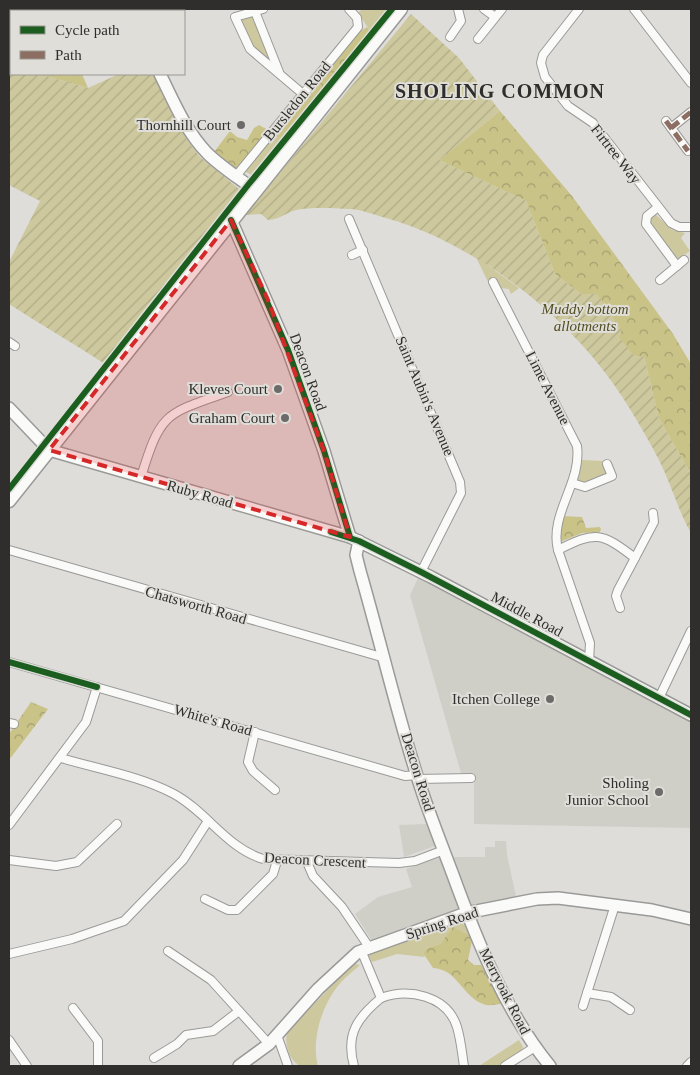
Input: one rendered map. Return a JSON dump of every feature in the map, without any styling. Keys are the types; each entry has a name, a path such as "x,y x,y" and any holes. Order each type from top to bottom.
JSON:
{"main road":[{"name":"Bursledon Road","path":"9,501 401,9"}],"street":[{"path":"280,74 257,9 233,13 250,49 303,94"},
{"name":"Bursledon Road","path":"236,176 358,27 357,18 349,9"},
{"path":"450,36 460,22 458,9"},
{"path":"484,9 495,18"},
{"path":"478,39 502,9"},
{"name":"Firtree Way","path":"579,9 543,54 542,71 566,103 593,123 658,207 676,226 691,227"},
{"path":"634,9 691,83"},
{"path":"160,75 182,121 191,134 207,153 256,190"},
{"path":"671,128 691,112"},
{"path":"666,121 690,155"},
{"path":"658,207 647,216 646,224 676,266"},
{"name":"Saint Aubin's Avenue","path":"349,219 460,482 460,493 421,572"},
{"name":"Deacon Road","path":"232,220 290,354 354,539 356,555 418,777 466,913"},
{"path":"352,255 363,250"},
{"path":"660,280 684,260"},
{"name":"Lime Avenue","path":"493,282 575,440 577,462 572,483 557,523 555,536 558,550 590,643 590,662"},
{"path":"501,297 509,292"},
{"path":"141,477 155,434 167,418 183,408 228,392"},
{"path":"9,408 49,450"},
{"name":"Ruby Road","path":"49,450 354,539"},
{"path":"572,483 585,487 612,476 607,464"},
{"path":"620,608 616,596 654,522 653,513"},
{"path":"558,550 583,538 602,536 635,558"},
{"name":"Middle Road","path":"354,539 421,572 691,715"},
{"name":"Chatsworth Road","path":"10,551 385,658"},
{"path":"659,698 691,631"},
{"name":"White's Road","path":"9,662 405,776 471,778"},
{"path":"9,825 61,758 88,718 97,687"},
{"path":"255,732 248,762 253,770 275,790"},
{"name":"Deacon Crescent","path":"61,758 163,789 184,800 243,851 263,859 307,862 408,863 444,850"},
{"path":"9,954 72,939 124,921 183,860 208,821"},
{"path":"9,860 56,866 77,862 117,824"},
{"path":"205,898 228,910 237,910 272,874 277,861"},
{"path":"307,862 313,876 342,907 365,949 381,998"},
{"name":"Spring Road","path":"239,1066 268,1044 318,989 365,949 466,913 549,898 615,904 691,918"},
{"path":"583,1006 615,904"},
{"name":"Merryoak Road","path":"466,913 497,982 535,1047 550,1066"},
{"path":"168,951 211,980 268,1044"},
{"path":"354,1066 350,1054 355,1026 363,1013 381,998 395,993 412,993 426,997 447,1010 456,1026 464,1066"},
{"path":"587,993 611,997 630,1010"},
{"path":"73,1008 98,1041 98,1066"},
{"path":"154,1058 177,1044 186,1035 213,1031 239,1011"},
{"path":"277,1034 288,1066"},
{"path":"9,1040 26,1066"},
{"path":"505,1066 535,1047"},
{"path":"687,1066 691,1062"}],"highlighted area":[{"path":"231,220 268,300 324,451 350,537 49,450"}],"shaded area":[{"name":"Itchen College","path":"421,572 691,715 691,828 474,824 474,773 461,773 410,595"},
{"path":"426,824 435,846 404,857 399,825"},
{"path":"495,841 506,841 507,855 516,896 472,906 372,941 355,914 378,897 412,887 406,869 440,857 485,857 485,847 495,847"}],"green space":[{"path":"362,9 390,9 371,32 358,13"},
{"path":"254,14 270,56 268,59 249,42 238,18"},
{"name":"Muddy bottom allotments","path":"411,14 459,58 500,111 439,160 526,201 555,274 581,294 597,294 622,330 619,337 633,355 644,357 659,419 691,474 691,533 659,460 623,398 602,368 550,313 488,265 420,230 354,209 308,208 296,210 268,220 261,214 245,215"},
{"path":"367,27 371,32 283,139 272,135 356,34"},
{"path":"9,73 10,75 47,76 88,88 117,75 154,75 187,140 200,157 239,189 239,195 105,364 9,304 9,262 40,201 9,185"},
{"path":"32,75 82,75 88,88 47,76"},
{"path":"500,111 572,196 673,334 691,364 691,474 659,419 644,357 633,356 581,294 555,274 526,201 439,160"},
{"path":"259,125 268,130 237,171 214,152 230,131 237,137 247,140 254,128"},
{"path":"272,135 283,139 254,176 244,171"},
{"path":"655,214 672,230 685,233 681,238 690,251 680,258 674,258 650,223 650,216"},
{"path":"476,257 519,288 511,294 509,289 500,288 494,279 488,282"},
{"path":"582,460 604,461 607,473 586,484 580,483 578,480"},
{"path":"563,516 582,517 586,528 600,527 600,532 582,533 560,542 559,533"},
{"path":"31,702 48,709 9,760 9,734"},
{"path":"458,922 465,925 469,935 453,927 440,944 427,948 423,953 425,957 397,954 372,962 369,956 372,952"},
{"path":"453,927 469,935 472,941 468,960 474,965 481,965 501,1004 488,1005 478,1002 449,973 433,968 423,953 427,948 440,944"},
{"path":"352,965 360,965 337,987 331,995 322,1015 316,1046 318,1066 305,1067 297,1064 288,1051 286,1040 288,1031"},
{"path":"519,1040 523,1047 522,1050 498,1066 479,1066"}],"marked path":[{"path":"671,128 691,112"},
{"path":"666,121 688,151"}],"cycle path":[{"path":"9,489 248,185 392,9"},
{"path":"231,220 288,350 324,451 350,537"},
{"path":"331,532 359,541 421,572 691,715"},
{"path":"9,662 97,687"}],"place":[{"name":"Thornhill Court","path":"241,125"},
{"name":"Kleves Court","path":"278,389"},
{"name":"Graham Court","path":"285,418"},
{"name":"Itchen College","path":"550,699"},
{"name":"Sholing Junior School","path":"659,792"}],"district":[{"name":"SHOLING COMMON","path":"500,91"}]}
